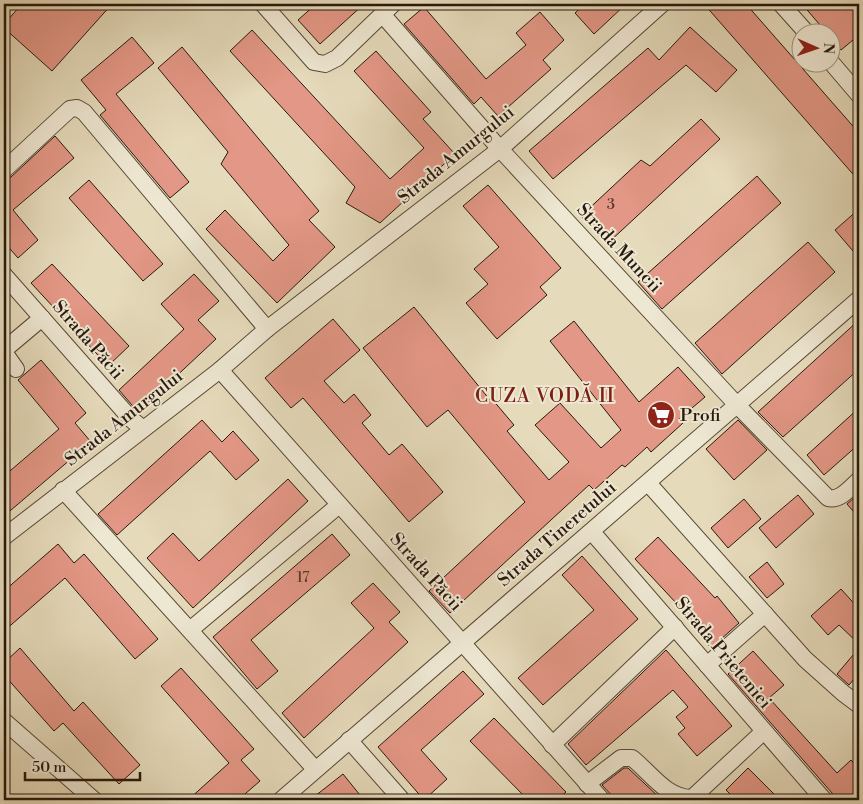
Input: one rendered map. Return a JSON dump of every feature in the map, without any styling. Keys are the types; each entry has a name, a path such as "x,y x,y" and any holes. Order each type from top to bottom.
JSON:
{"street":[{"path":"263,4 314,62 325,64 337,58 388,9"},
{"name":"Strada Amurgului","path":"4,537 220,370 267,329 500,148 662,4"},
{"path":"781,4 797,22"},
{"name":"Strada Muncii","path":"388,9 500,148 737,405 828,498 834,500 859,480"},
{"path":"839,72 859,95"},
{"path":"4,170 70,109 77,108 84,112 267,329"},
{"name":"Strada Păcii","path":"4,275 131,418 143,429"},
{"name":"Strada Tineretului","path":"280,800 859,299"},
{"path":"16,369 4,351 42,318"},
{"name":"Strada Păcii","path":"220,370 602,800"},
{"path":"648,483 806,659 843,693 859,704"},
{"path":"63,490 315,769"},
{"path":"190,630 339,505"},
{"name":"Strada Prieteniei","path":"592,532 763,732 824,800"},
{"path":"706,664 765,614"},
{"path":"552,744 675,627"},
{"path":"4,721 94,800"},
{"path":"587,784 621,758 632,758 671,794 681,798 692,798 763,732"},
{"path":"349,740 395,798"}],"building":[{"path":"22,4 112,4 52,71 4,28 4,24"},
{"path":"316,4 364,4 320,44 298,20"},
{"path":"585,4 626,4 594,34 575,13"},
{"path":"704,4 746,4 790,54 790,72 806,72 859,133 859,181"},
{"path":"802,4 855,4 859,9 859,35 841,50 840,22 817,22"},
{"path":"424,7 486,79 526,45 516,33 540,12 564,40 543,60 551,69 498,116 481,97 474,104 404,24"},
{"path":"690,27 737,70 716,92 686,65 553,179 529,151 648,48 659,60"},
{"path":"252,30 390,179 424,148 354,71 376,51 431,112 423,119 455,154 380,223 346,203 355,187 230,51"},
{"path":"132,37 154,63 116,94 189,182 170,198 100,115 106,110 81,80"},
{"path":"182,47 319,211 309,220 335,247 277,303 206,229 225,210 273,261 289,245 221,164 228,152 158,68"},
{"path":"701,119 720,139 607,244 581,216 641,160 650,166"},
{"path":"55,136 74,158 13,210 38,240 18,258 4,242 4,180 11,177"},
{"path":"757,176 781,203 662,309 638,282"},
{"path":"89,180 163,264 143,281 69,198"},
{"path":"488,185 561,268 540,287 547,295 497,339 466,303 488,284 474,269 499,247 463,206"},
{"path":"859,209 859,258 835,230"},
{"path":"808,242 835,272 722,374 695,343"},
{"path":"52,264 129,346 108,366 31,283"},
{"path":"194,274 219,301 198,320 216,339 138,412 119,390 184,329 161,304"},
{"path":"414,307 490,400 492,399 514,425 507,431 549,480 569,462 535,425 560,403 601,448 621,430 550,341 574,321 639,402 678,367 705,397 679,419 683,423 651,452 647,447 625,467 622,465 594,490 589,485 450,613 429,591 525,502 448,410 427,427 363,348"},
{"path":"333,319 360,350 324,381 344,403 354,394 371,415 362,423 389,455 402,444 443,492 409,522 303,398 291,408 265,378"},
{"path":"859,320 859,369 783,437 758,412"},
{"path":"41,360 86,413 75,423 91,442 4,516 4,476 59,429 18,380"},
{"path":"859,408 859,444 824,475 807,455"},
{"path":"202,420 222,442 233,431 259,460 236,480 210,451 117,535 98,514"},
{"path":"738,420 767,450 734,480 706,449"},
{"path":"288,479 308,501 193,608 147,558 173,533 199,561"},
{"path":"859,494 859,518 847,504"},
{"path":"798,495 814,514 776,548 759,528"},
{"path":"744,499 761,519 728,548 711,528"},
{"path":"332,534 350,555 251,640 278,671 257,689 213,637"},
{"path":"658,537 715,598 717,596 739,623 711,648 690,622 692,620 635,559"},
{"path":"58,544 74,563 84,554 158,639 135,659 65,578 4,631 4,591"},
{"path":"582,556 638,619 543,705 518,678 594,610 562,575"},
{"path":"767,562 784,584 767,598 749,577"},
{"path":"373,583 400,612 389,622 408,642 304,738 282,713 374,628 351,603"},
{"path":"841,589 859,609 859,644 839,625 828,635 811,616"},
{"path":"20,648 74,711 83,702 140,765 119,784 63,723 54,731 4,675 4,663"},
{"path":"859,648 859,673 849,685 837,674"},
{"path":"666,650 732,726 697,756 678,734 685,728 676,717 688,707 673,690 586,765 568,744"},
{"path":"753,651 784,685 769,698 837,773 851,760 859,769 859,800 835,800 832,793 728,674"},
{"path":"181,668 254,749 241,760 260,781 238,800 188,800 229,763 161,686"},
{"path":"463,671 484,694 421,750 447,779 424,800 378,747"},
{"path":"494,718 566,792 557,800 528,800 470,741"},
{"path":"624,768 628,768 662,800 616,800 602,785"},
{"path":"748,768 780,800 736,800 726,790"},
{"path":"343,774 364,800 310,800"}],"place":[{"name":"Profi","path":"661,415"}],"district":[{"name":"CUZA VODĂ II","path":"545,396"}]}
